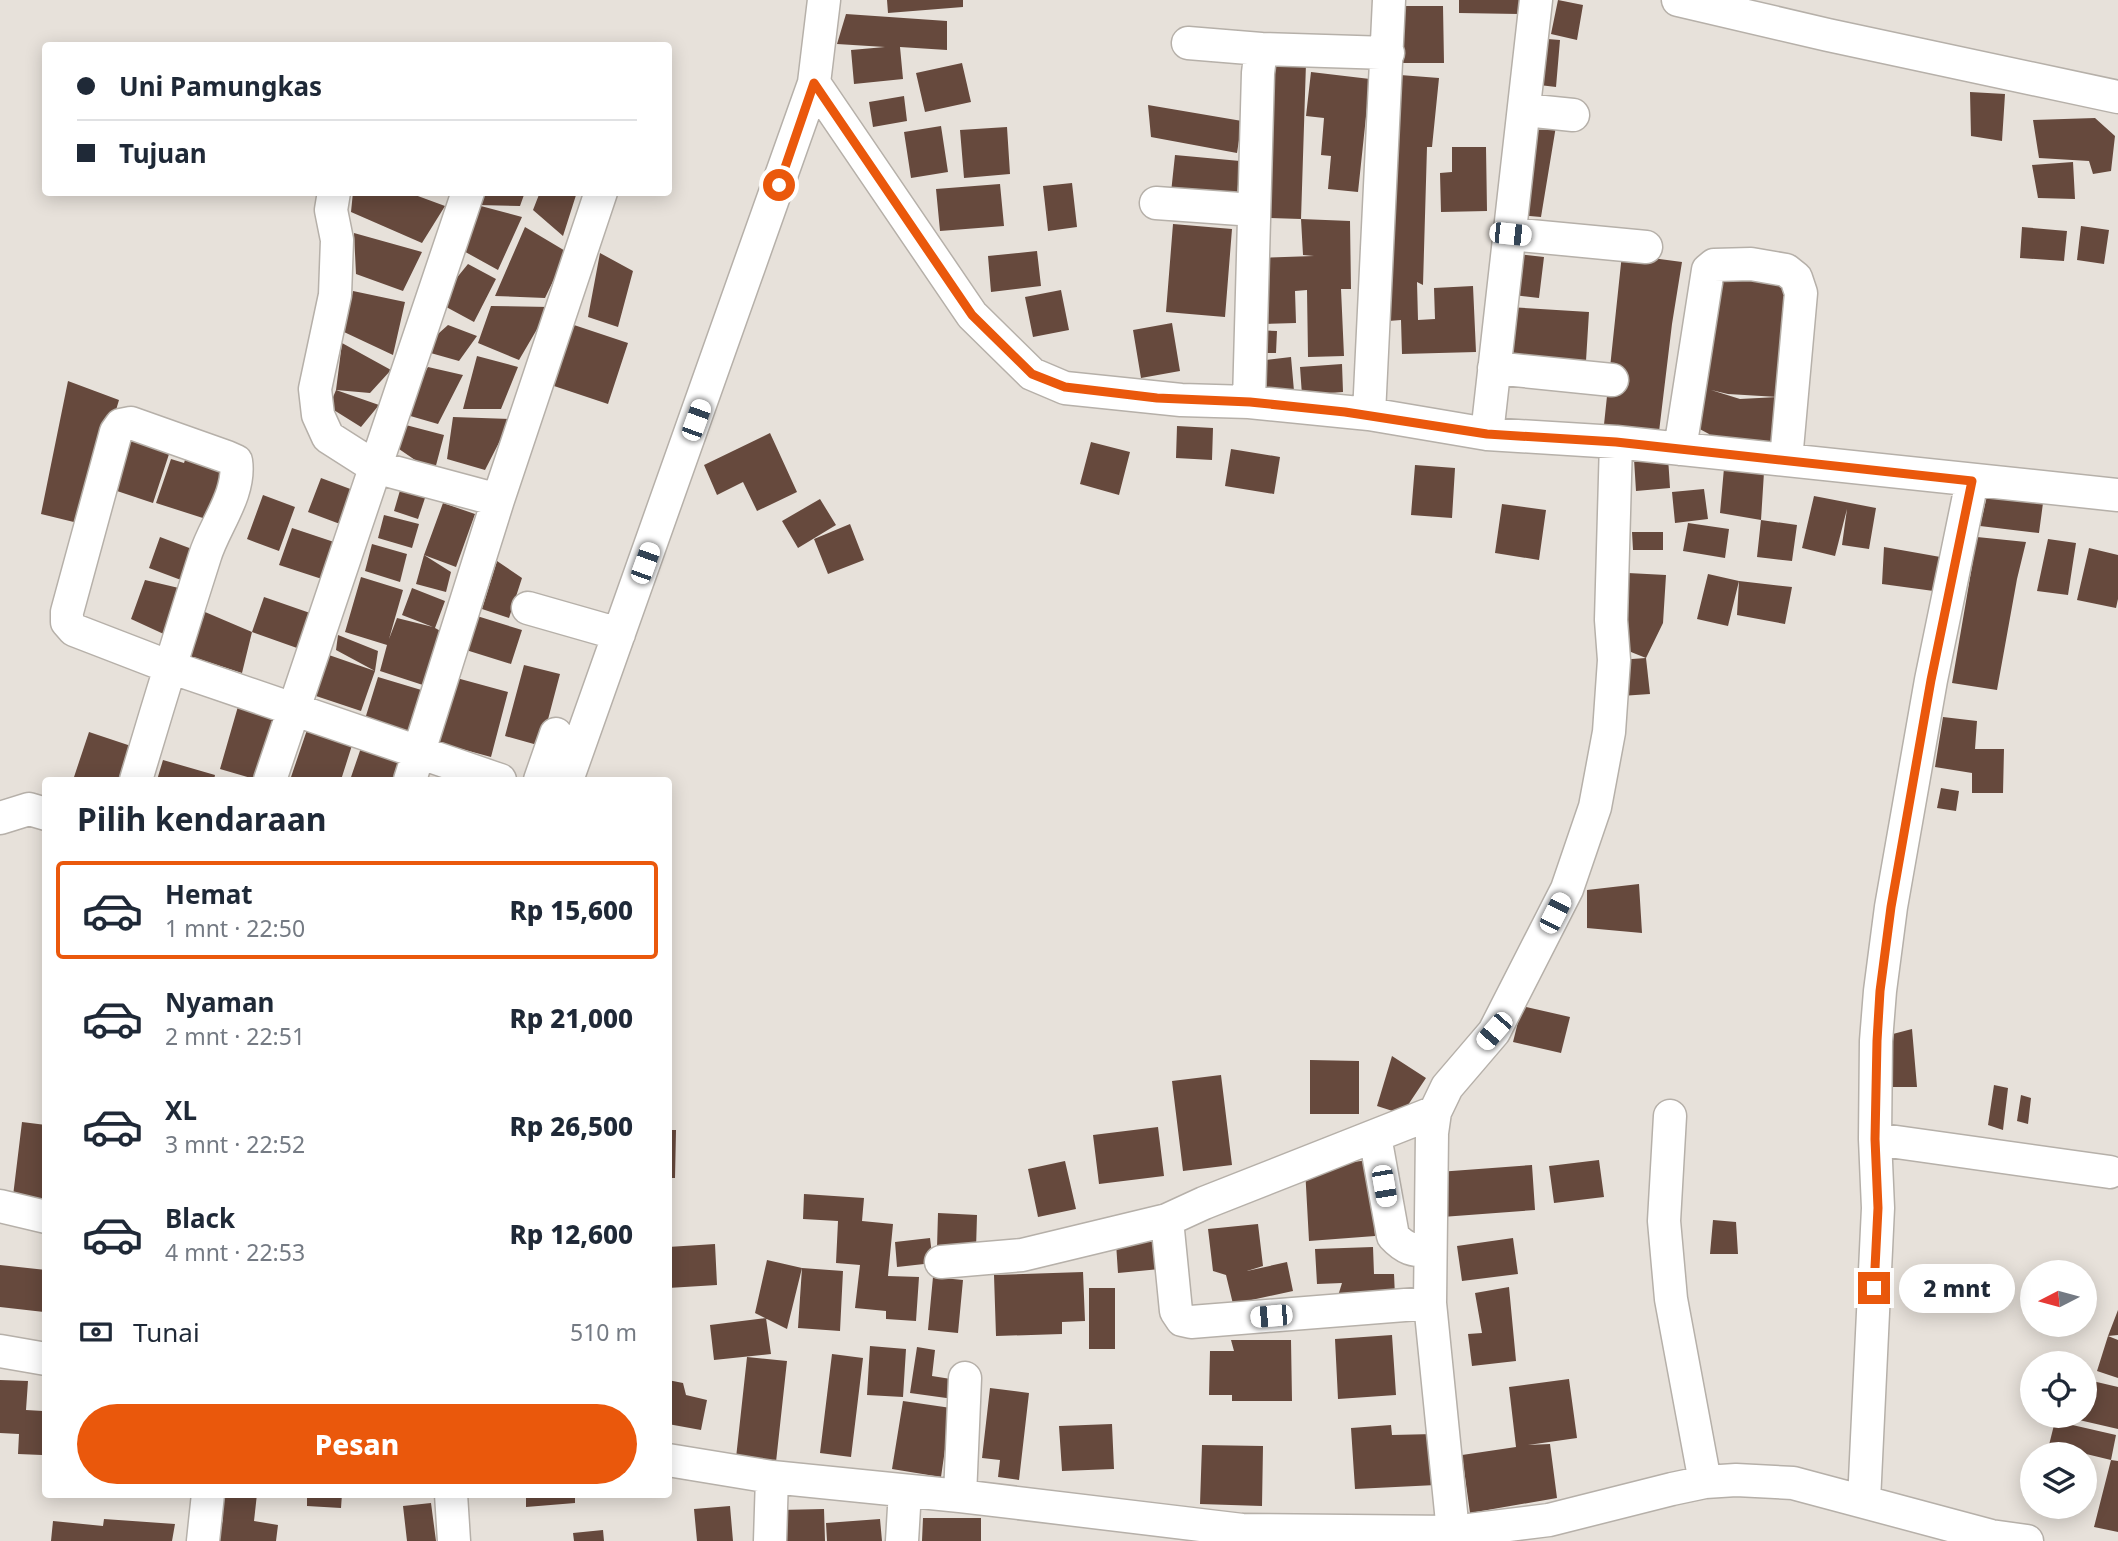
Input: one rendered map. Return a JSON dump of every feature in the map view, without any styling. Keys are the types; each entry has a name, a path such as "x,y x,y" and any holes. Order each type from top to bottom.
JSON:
{"street":[{"path":"568,777 814,83 824,0"},
{"path":"1368,414 1389,0"},
{"path":"1487,434 1536,0"},
{"path":"1678,0 2118,97"},
{"path":"1188,43 1261,49 1388,53"},
{"path":"1250,402 1258,73 1261,49"},
{"path":"814,83 972,315 1032,374 1065,387 1111,394 1250,402 1368,414 1487,434 1616,442 2118,495"},
{"path":"1524,110 1573,115"},
{"path":"333,196 331,209 337,240 336,286 315,389 318,415 328,438 375,467 498,500"},
{"path":"271,777 467,196"},
{"path":"414,767 498,500 600,196"},
{"path":"1156,203 1254,210"},
{"path":"1510,234 1646,247"},
{"path":"1681,449 1708,270 1714,265 1751,264 1786,270 1796,278 1801,293 1786,460"},
{"path":"1494,368 1612,380"},
{"path":"137,777 170,667 206,553 233,491 237,469 236,461 131,424 121,425 116,432 67,611 67,622 81,634 170,667 296,709 414,767 480,777"},
{"path":"1453,1536 1430,1303 1432,1133 1435,1112 1447,1087 1494,1031 1567,889 1595,807 1609,732 1614,660 1611,620 1616,442"},
{"path":"1864,1501 1878,1208 1875,1139 1877,1041 1891,907 1931,680 1972,481"},
{"path":"528,608 619,634"},
{"path":"541,777 556,734"},
{"path":"0,818 29,809 42,813"},
{"path":"941,1262 1022,1255 1167,1220 1435,1112"},
{"path":"1670,1116 1664,1221 1671,1299 1705,1482"},
{"path":"1375,1136 1393,1236 1402,1246 1414,1251 1430,1251"},
{"path":"1875,1139 2110,1172"},
{"path":"0,1206 42,1216"},
{"path":"1167,1220 1176,1311 1182,1320 1191,1322 1430,1303"},
{"path":"0,1352 42,1359"},
{"path":"960,1496 965,1378"},
{"path":"672,1461 772,1477 960,1496 1134,1529 1453,1536 1549,1520 1705,1482 1736,1480 1793,1483 1991,1536 2027,1541"},
{"path":"770,1541 772,1477"},
{"path":"902,1541 905,1491"},
{"path":"203,1541 208,1498"},
{"path":"451,1498 454,1541"}],"building":[{"path":"887,0 963,0 963,7 888,13"},
{"path":"1459,0 1520,0 1519,14 1459,13"},
{"path":"1558,0 1583,5 1577,40 1551,34"},
{"path":"1395,6 1443,6 1444,63 1395,63"},
{"path":"846,14 947,21 947,50 900,47 903,79 854,84 851,50 885,47 837,44"},
{"path":"1535,38 1560,40 1556,87 1531,84"},
{"path":"1266,62 1306,63 1301,219 1266,218"},
{"path":"962,63 971,102 925,112 916,73"},
{"path":"1311,72 1370,79 1358,192 1328,189 1331,156 1321,155 1324,118 1306,116"},
{"path":"1400,75 1439,78 1432,147 1427,147 1423,285 1417,282 1418,320 1435,319 1434,288 1473,286 1476,352 1402,354 1401,320 1388,321"},
{"path":"1970,92 2005,94 2002,141 1971,136"},
{"path":"904,96 907,121 873,127 869,102"},
{"path":"1148,105 1242,121 1237,153 1151,137"},
{"path":"1530,115 1557,120 1541,217 1519,215"},
{"path":"2095,118 2115,136 2111,171 2093,174 2089,161 2039,158 2033,120"},
{"path":"941,126 948,172 911,178 904,132"},
{"path":"1007,127 1010,174 964,178 960,130"},
{"path":"1452,147 1486,147 1487,211 1441,212 1440,173 1452,172"},
{"path":"1175,155 1240,161 1236,208 1170,202"},
{"path":"2073,162 2075,199 2038,198 2032,165"},
{"path":"1072,183 1077,227 1048,231 1043,186"},
{"path":"1000,184 1004,226 940,231 936,189"},
{"path":"353,196 418,196 445,206 422,243 351,212"},
{"path":"480,196 524,196 520,206 477,205"},
{"path":"538,196 576,196 563,236 533,210"},
{"path":"477,205 522,217 498,270 460,249"},
{"path":"1301,219 1350,221 1351,289 1341,289 1344,356 1308,357 1307,290 1295,291 1296,323 1261,324 1258,258 1314,256 1303,255"},
{"path":"1173,224 1232,229 1225,317 1166,312"},
{"path":"2081,226 2109,230 2104,264 2077,260"},
{"path":"525,227 567,252 545,298 495,296"},
{"path":"2022,227 2067,231 2064,261 2020,258"},
{"path":"354,233 422,252 403,291 356,274"},
{"path":"1037,251 1041,286 991,292 988,256"},
{"path":"600,253 633,271 618,327 588,317"},
{"path":"1518,254 1544,257 1539,298 1513,295"},
{"path":"1622,254 1682,262 1658,440 1603,434"},
{"path":"468,264 496,279 474,322 437,302"},
{"path":"1710,268 1788,276 1776,443 1748,440 1746,450 1707,446 1709,434 1694,426","holes":["1711,390 1728,394 1778,397 1740,399"]},
{"path":"1061,290 1069,330 1033,337 1025,297"},
{"path":"353,291 405,302 393,355 344,332"},
{"path":"491,306 550,307 519,360 478,343"},
{"path":"1508,307 1589,312 1586,361 1504,355"},
{"path":"1172,323 1180,371 1141,378 1133,330"},
{"path":"448,325 477,336 459,361 420,350"},
{"path":"574,325 628,343 608,404 554,386"},
{"path":"1256,330 1277,331 1276,353 1255,353"},
{"path":"342,343 391,370 370,393 336,390"},
{"path":"477,356 518,367 501,409 463,409"},
{"path":"1291,357 1294,391 1260,394 1258,361"},
{"path":"1342,364 1343,392 1302,395 1300,367"},
{"path":"428,367 463,375 438,424 400,413"},
{"path":"68,381 119,400 82,524 41,514"},
{"path":"336,390 379,405 361,427 329,407"},
{"path":"453,417 511,419 485,470 447,459"},
{"path":"402,424 444,435 434,473 399,449"},
{"path":"1177,426 1213,428 1212,460 1176,458"},
{"path":"770,433 797,492 757,511 743,482 717,495 704,465"},
{"path":"131,435 171,448 153,503 114,490"},
{"path":"1091,442 1130,452 1119,495 1080,484"},
{"path":"1231,449 1280,457 1274,494 1225,486"},
{"path":"188,451 231,464 206,519 156,503 171,459 184,463"},
{"path":"1668,457 1670,488 1636,491 1634,459"},
{"path":"1415,465 1455,468 1452,518 1411,515"},
{"path":"1724,468 1764,472 1761,520 1720,513"},
{"path":"321,478 353,490 340,524 308,512"},
{"path":"401,487 426,495 418,519 394,511"},
{"path":"1704,489 1708,519 1675,523 1672,492"},
{"path":"263,495 295,507 279,551 247,539"},
{"path":"1814,496 1876,508 1869,549 1842,545 1847,509 1835,556 1802,548"},
{"path":"1987,496 2043,503 2039,533 1980,526"},
{"path":"820,499 836,525 798,548 782,521"},
{"path":"443,503 475,514 456,567 424,555"},
{"path":"1502,504 1546,510 1539,560 1495,553"},
{"path":"384,515 419,524 412,548 378,538"},
{"path":"1761,520 1797,525 1792,561 1757,557"},
{"path":"1688,523 1729,529 1725,558 1683,551"},
{"path":"850,524 864,560 828,574 814,539"},
{"path":"292,528 337,543 325,580 279,565"},
{"path":"1632,532 1663,532 1663,550 1633,550"},
{"path":"160,537 200,552 189,583 149,568"},
{"path":"1977,537 2026,542 1997,690 1952,683"},
{"path":"2048,539 2076,543 2068,595 2037,591"},
{"path":"372,544 407,554 400,582 365,571"},
{"path":"1884,547 1946,558 1941,592 1882,584"},
{"path":"2089,548 2118,555 2116,608 2077,600"},
{"path":"424,555 451,572 446,592 416,584"},
{"path":"497,561 522,578 509,618 482,609"},
{"path":"1628,573 1666,575 1663,623 1646,658 1626,650"},
{"path":"1708,574 1739,581 1728,626 1697,619"},
{"path":"361,577 403,590 389,639 397,618 433,627 402,615 412,588 445,601 435,628 446,634 429,687 380,671 387,645 345,632"},
{"path":"145,580 183,589 168,636 131,619"},
{"path":"1739,581 1792,587 1785,624 1737,615"},
{"path":"264,597 310,613 297,648 252,632"},
{"path":"205,612 252,632 242,673 190,656"},
{"path":"477,616 522,630 511,664 466,650"},
{"path":"338,635 378,651 375,671 336,650"},
{"path":"326,654 375,671 361,711 313,695"},
{"path":"1646,658 1650,694 1621,696 1618,660"},
{"path":"524,665 560,674 541,746 505,736"},
{"path":"378,677 428,692 414,735 365,719"},
{"path":"453,677 508,692 491,757 436,742"},
{"path":"239,703 280,715 259,777 248,777 220,769"},
{"path":"1943,717 1977,721 1975,749 2004,749 2003,793 1972,793 1972,773 1935,767"},
{"path":"309,724 354,739 342,777 291,777"},
{"path":"89,732 137,748 128,777 74,777"},
{"path":"363,742 407,758 401,777 351,777"},
{"path":"163,760 215,775 215,777 158,777"},
{"path":"1941,788 1959,791 1956,811 1937,808"},
{"path":"1639,884 1642,933 1587,928 1587,890"},
{"path":"1522,1006 1570,1017 1561,1053 1513,1042"},
{"path":"1912,1029 1917,1087 1891,1087 1889,1035"},
{"path":"1392,1056 1426,1078 1402,1114 1377,1106"},
{"path":"1310,1060 1359,1061 1359,1114 1310,1114"},
{"path":"1221,1075 1232,1165 1183,1171 1172,1081"},
{"path":"1994,1085 2008,1088 2003,1130 1988,1125"},
{"path":"2021,1095 2031,1098 2028,1124 2017,1121"},
{"path":"22,1122 42,1124 42,1200 13,1196"},
{"path":"1158,1127 1164,1176 1099,1184 1093,1135"},
{"path":"672,1130 676,1130 675,1178 672,1178"},
{"path":"1369,1160 1375,1236 1309,1241 1305,1168"},
{"path":"1599,1160 1604,1197 1554,1203 1549,1166"},
{"path":"1065,1161 1076,1209 1038,1217 1028,1169"},
{"path":"1532,1165 1535,1210 1442,1217 1438,1172"},
{"path":"804,1194 864,1198 862,1221 893,1224 888,1276 919,1277 916,1321 886,1319 886,1311 855,1308 860,1265 836,1263 838,1221 803,1219"},
{"path":"938,1213 977,1215 976,1249 937,1248"},
{"path":"1713,1220 1736,1222 1738,1254 1710,1254"},
{"path":"1258,1224 1263,1266 1247,1271 1287,1262 1293,1291 1233,1304 1226,1275 1213,1271 1208,1229"},
{"path":"930,1238 933,1263 897,1267 895,1242"},
{"path":"1513,1238 1518,1274 1462,1281 1457,1246"},
{"path":"1158,1240 1160,1269 1118,1273 1116,1243"},
{"path":"715,1244 717,1285 672,1288 672,1247"},
{"path":"1373,1247 1374,1274 1394,1274 1395,1296 1337,1299 1342,1283 1317,1284 1315,1249"},
{"path":"767,1260 802,1268 787,1329 755,1313"},
{"path":"0,1265 42,1270 42,1312 0,1307"},
{"path":"802,1268 843,1271 840,1331 798,1328"},
{"path":"1083,1272 1085,1321 1062,1322 1062,1334 996,1336 994,1275"},
{"path":"933,1277 963,1280 958,1333 928,1330"},
{"path":"1509,1287 1516,1361 1472,1366 1468,1334 1482,1333 1475,1293"},
{"path":"1089,1288 1115,1288 1115,1349 1089,1349"},
{"path":"2118,1310 2118,1335 2108,1336"},
{"path":"766,1318 771,1354 714,1360 710,1325"},
{"path":"1392,1335 1396,1395 1338,1399 1335,1339"},
{"path":"2108,1336 2118,1340 2118,1378 2097,1371"},
{"path":"1231,1340 1291,1340 1292,1401 1232,1401 1232,1395 1209,1395 1210,1351 1234,1351"},
{"path":"870,1346 906,1349 903,1397 867,1395"},
{"path":"917,1347 935,1350 932,1376 957,1380 961,1400 910,1393"},
{"path":"832,1354 863,1358 851,1457 820,1453"},
{"path":"747,1357 787,1361 776,1462 736,1458"},
{"path":"1569,1379 1577,1438 1528,1445 1550,1444 1557,1498 1470,1513 1462,1455 1516,1447 1509,1387"},
{"path":"0,1380 28,1381 26,1410 42,1411 42,1455 18,1454 19,1434 0,1433"},
{"path":"672,1381 683,1383 686,1395 707,1400 701,1430 672,1425"},
{"path":"2097,1382 2118,1387 2118,1429 2097,1424"},
{"path":"990,1388 1029,1393 1019,1480 998,1477 1000,1460 982,1458"},
{"path":"903,1401 951,1408 941,1477 892,1469"},
{"path":"1112,1424 1114,1469 1062,1471 1059,1426"},
{"path":"1391,1425 1392,1435 1434,1434 1436,1485 1355,1489 1351,1428"},
{"path":"2053,1428 2086,1428 2116,1435 2111,1460 2097,1457 2097,1442 2050,1442"},
{"path":"1202,1445 1263,1446 1262,1506 1200,1504"},
{"path":"2111,1460 2118,1461 2118,1532 2094,1527"},
{"path":"216,1498 257,1498 254,1521 278,1525 276,1541 219,1541 223,1518 214,1517"},
{"path":"307,1498 342,1498 341,1508 307,1506"},
{"path":"526,1498 575,1498 575,1503 526,1507"},
{"path":"431,1503 436,1541 407,1541 403,1506"},
{"path":"730,1506 733,1541 697,1541 694,1509"},
{"path":"824,1509 825,1541 780,1541 779,1510"},
{"path":"923,1518 981,1518 981,1541 922,1541"},
{"path":"104,1519 175,1524 172,1541 51,1541 53,1521 103,1526"},
{"path":"880,1519 882,1541 827,1541 826,1523"},
{"path":"603,1530 604,1541 574,1541 573,1533"}],"route":[{"path":"779,185 814,83 972,315 1032,374 1065,387 1111,394 1250,402 1368,414 1487,434 1616,442 1972,481 1931,680 1891,907 1880,991 1875,1139 1878,1208 1874,1288"}]}
